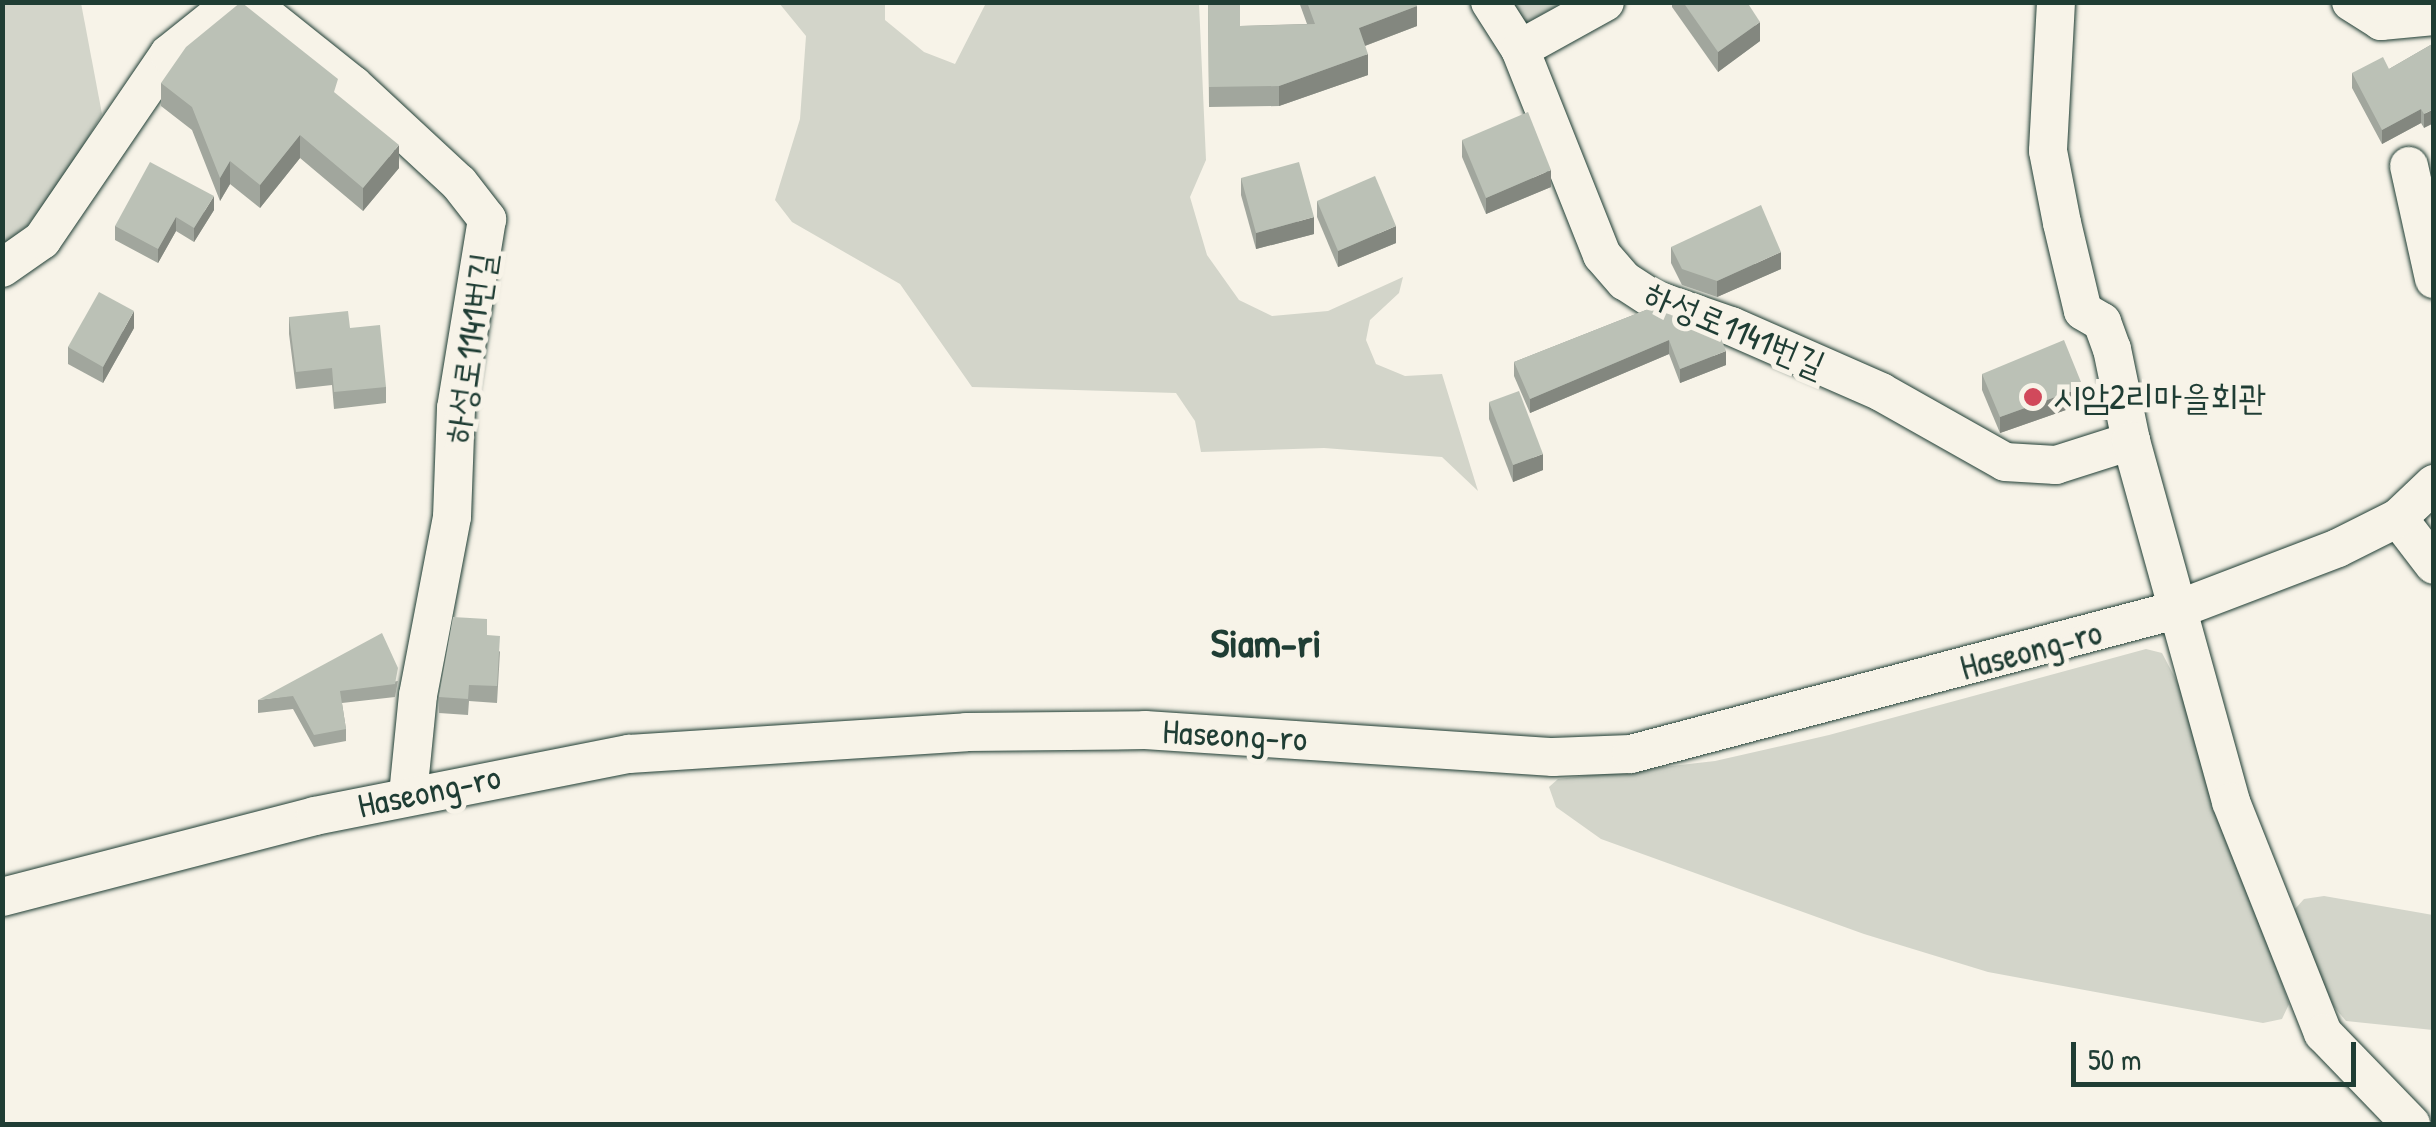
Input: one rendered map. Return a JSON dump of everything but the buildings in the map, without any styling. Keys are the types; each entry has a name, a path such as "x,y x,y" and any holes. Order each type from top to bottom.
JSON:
{"street":[{"path":"2,268 42,240 81,189 168,54 234,2"},
{"name":"하성로1141번길","path":"248,2 353,86 459,183 487,219 456,408 452,517 418,695 408,795"},
{"name":"하성로1141번길","path":"1490,2 1520,49 1602,255 1652,300 1808,358 2005,462 2056,465 2131,441"},
{"path":"1520,49 1576,12 1605,2"},
{"path":"2056,2 2048,151 2083,311 2102,322 2112,349 2131,441 2231,802 2324,1032 2410,1124"},
{"path":"2352,2 2381,21 2434,16"},
{"path":"2409,166 2434,279"},
{"name":"Haseong-ro","path":"2,897 408,795 630,754 966,732 1145,730 1553,756 1631,754 2176,610 2338,548 2398,518 2434,484"},
{"path":"2398,518 2434,565"}],"shaded area":[{"path":"1564,2 1521,26 1509,3"},
{"path":"3,3 81,3 102,114 66,175 27,226 3,245"},
{"path":"779,3 885,3 885,20 924,52 955,64 986,3 1199,3 1206,160 1190,197 1207,255 1239,300 1272,316 1328,311 1403,277 1399,293 1370,320 1366,340 1376,364 1405,376 1442,374 1478,491 1442,457 1324,448 1201,452 1195,421 1176,393 972,387 900,284 792,222 775,200 800,119 806,36"},
{"path":"2146,649 2162,653 2183,693 2289,1004 2282,1019 2263,1023 1988,972 1864,934 1601,839 1556,807 1549,787 1558,779 1715,761 1829,735"},
{"path":"2324,896 2433,915 2433,1030 2346,1021 2330,1002 2297,924 2295,909 2304,899"}],"place":[{"name":"시암2리마을회관","path":"2033,397"}],"district":[{"name":"Siam-ri","path":"1266,642"}]}
